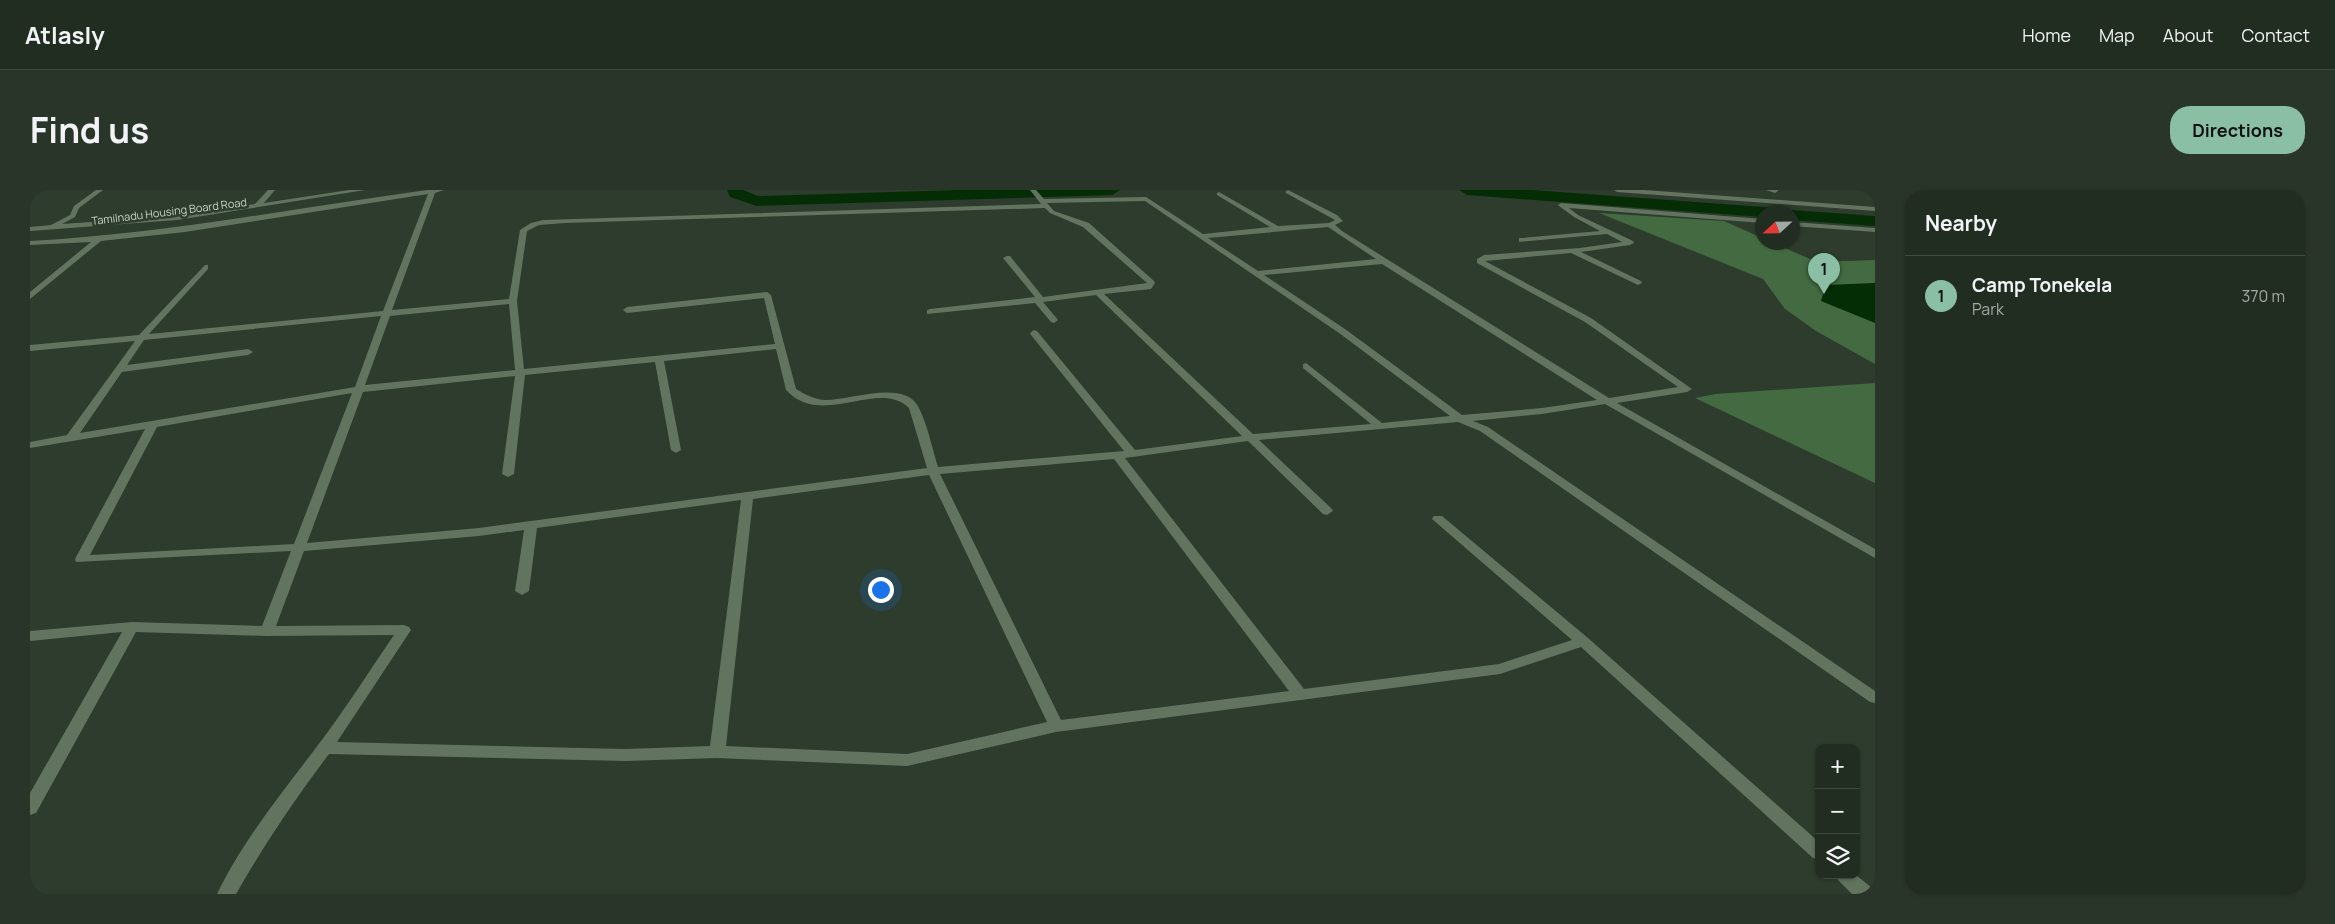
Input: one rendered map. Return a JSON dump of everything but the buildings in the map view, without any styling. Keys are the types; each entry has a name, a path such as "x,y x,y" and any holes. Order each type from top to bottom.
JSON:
{"street":[{"path":"49,229 73,216 76,207 100,190"},
{"path":"257,206 272,190"},
{"path":"30,229 149,222 362,190"},
{"name":"Tamilnadu Housing Board Road","path":"30,235 161,226 399,190"},
{"path":"930,312 1148,287 1151,283 1086,226 1059,216 1033,190"},
{"path":"1617,190 1875,209"},
{"path":"1770,201 1773,190"},
{"path":"30,243 99,239 203,226 437,191"},
{"path":"267,631 301,547 359,388 437,191"},
{"path":"1202,236 1277,228 1330,225 1339,221 1339,218 1288,192"},
{"path":"1218,194 1277,228"},
{"path":"508,474 520,373 513,301 524,230 546,222 1043,201 1146,200 1258,273 1342,331 1460,419 1484,429 1875,698"},
{"path":"153,424 81,559 301,547 479,532 933,471 1132,454 1249,438 1542,411 1605,400 1687,390 1588,320 1480,261 1484,257 1630,243 1576,216 1561,205 1755,220"},
{"path":"1330,225 1605,400 1875,554"},
{"path":"1800,225 1875,230"},
{"path":"1522,240 1609,232"},
{"path":"30,296 99,239"},
{"path":"1572,250 1638,283"},
{"path":"1007,258 1054,320"},
{"path":"1258,273 1384,261"},
{"path":"71,438 143,336 205,267"},
{"path":"1099,294 1326,510"},
{"path":"627,310 768,295 791,390 803,398 823,403 895,395 909,399 914,407 933,471 1056,726"},
{"path":"30,348 513,301"},
{"path":"1034,333 1132,454"},
{"path":"30,445 359,388 780,346"},
{"path":"120,369 248,352"},
{"path":"659,359 676,450"},
{"path":"1306,366 1380,426"},
{"path":"1117,455 1300,695"},
{"path":"717,752 747,496"},
{"path":"1438,519 1583,641 1815,849"},
{"path":"522,591 531,525"},
{"path":"30,808 132,627"},
{"path":"30,636 132,627 267,631 404,630 325,748 290,793 257,841 226,894"},
{"path":"325,748 626,755 717,752 907,760 1056,726 1500,669 1583,641"},
{"path":"1848,879 1865,894"}],"shaded area":[{"path":"1599,213 1724,221 1755,235 1755,250 1789,250 1817,262 1875,260 1875,364 1816,331 1785,309 1763,279"},
{"path":"1875,283 1875,323 1821,301 1826,285"},
{"path":"1875,383 1875,483 1695,398 1716,394"}],"waterway":[{"path":"735,190 736,194 757,201 1112,190"},
{"path":"1467,190 1755,211"},
{"path":"1800,216 1875,221"}],"place":[{"name":"Camp Tonekela","path":"1824,294"}]}
